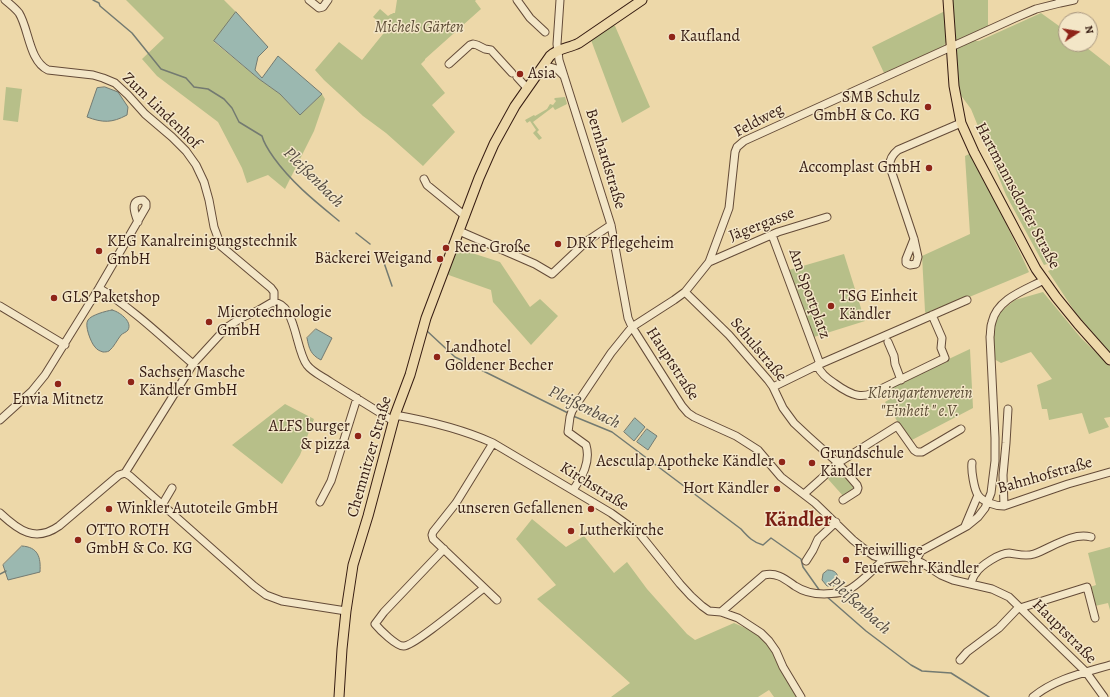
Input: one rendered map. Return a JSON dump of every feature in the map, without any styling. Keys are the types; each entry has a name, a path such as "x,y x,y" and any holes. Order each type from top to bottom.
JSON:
{"main road":[{"path":"558,50 574,46 642,0"},
{"name":"Hartmannsdorfer Straße","path":"948,0 954,86 962,123 974,152 1024,246 1044,280 1078,324 1110,360"},
{"name":"Chemnitzer Straße","path":"340,697 342,649 353,565 395,417 417,354 426,318 479,178 494,144 515,106 527,88 550,56 558,50"}],"street":[{"name":"Zum Lindenhof","path":"5,0 14,7 19,14 36,58 44,68 48,70 93,75 115,83 145,114 186,151 196,165 204,182 214,227 221,246 271,288 274,292 274,302"},
{"path":"310,0 319,8 323,7 328,0"},
{"path":"517,0 530,18 545,32"},
{"path":"558,50 560,0"},
{"path":"952,47 1036,9 1059,2 1074,0"},
{"path":"449,64 470,45 477,44 490,50 527,88"},
{"name":"Feldweg","path":"573,490 586,467 587,450 586,445 568,432 571,414 611,353 632,327 686,292 709,262 729,208 734,158 737,147 744,141 952,47"},
{"name":"Bernhardstraße","path":"459,231 535,264 552,274 587,241 611,226 564,76 558,50"},
{"path":"538,73 547,68 554,68 564,76"},
{"path":"914,239 890,167 891,159 894,153 898,150 962,123"},
{"path":"424,179 427,185 465,216"},
{"name":"Jägergasse","path":"709,262 772,235 827,217"},
{"path":"0,420 37,386 45,375 64,345 69,332 130,239 138,222"},
{"name":"Hauptstraße","path":"611,226 628,318 632,327 688,413 750,444 763,455 781,476 815,502 862,548 874,556 884,559 905,557 916,560 941,575 953,580 992,589 1009,597 1086,672 1104,697"},
{"name":"Am Sportplatz","path":"772,235 819,365 820,372 849,393 863,396 873,394 901,380"},
{"path":"978,495 988,502 991,493 995,461 990,337 991,323 995,312 1006,300 1044,280"},
{"path":"99,288 114,297 149,324 157,335 193,364"},
{"name":"Schulstraße","path":"686,292 729,335 773,387 783,408 794,424 838,462 858,485 857,491 843,500"},
{"path":"773,387 819,365 967,300"},
{"path":"0,514 22,531 34,534 49,532 55,529 119,475 125,473 162,407 193,364 216,337 241,318 274,302"},
{"name":"Kirchstraße","path":"274,302 281,304 286,310 292,321 302,357 307,365 314,371 390,419 395,417 420,419 443,425 493,443 611,513 639,533 680,584 691,596 709,611 721,612 738,618 761,633 769,641 801,697"},
{"path":"0,306 64,345"},
{"path":"888,342 901,380 945,358 941,348 942,338 932,315"},
{"path":"320,502 332,481 357,398"},
{"path":"1004,506 1003,475 1008,409"},
{"path":"804,494 824,477 838,462 897,426 917,452 922,452 960,429"},
{"path":"493,443 456,503 432,535 433,539 497,600"},
{"path":"995,461 1004,459"},
{"path":"963,528 968,521 978,495 971,470 972,463"},
{"name":"Bahnhofstraße","path":"916,560 921,551 963,528 978,517 988,502 1004,506 1055,488 1110,472"},
{"path":"125,473 266,596 287,602 346,611"},
{"path":"162,505 172,488"},
{"path":"806,561 818,539 836,522"},
{"path":"970,584 975,574 981,567 1004,554 1008,553 1026,556 1069,539 1086,536 1091,537"},
{"path":"444,549 384,612 375,624 398,644 403,647 410,645 484,588"},
{"path":"721,612 764,575 770,574 781,577 802,590 817,594 840,593 846,591 859,582 884,559"},
{"path":"1020,607 1087,588 1095,618"},
{"name":"Hauptstraße","path":"960,660 967,652 999,628 1020,607"},
{"path":"1033,697 1050,685 1065,678 1110,665"}],"green space":[{"path":"126,0 224,0 236,12 214,42 259,79 280,94 300,115 322,94 325,99 314,131 285,189 268,175 247,183 242,168 218,122 157,76 142,59 164,38"},
{"name":"Michels Gärten","path":"397,0 476,0 475,1 481,9 421,64 445,93 432,105 455,132 423,166 386,133 363,116 315,70 339,42 362,60 387,29 373,17 380,9 388,16 395,13"},
{"path":"952,0 988,0 988,29 955,42"},
{"path":"945,11 946,42 944,46 884,73 872,47"},
{"path":"1041,13 1058,25 1058,52 1092,52 1110,66 1110,353 1075,312 1048,271 1060,266 1057,261 1044,265 1006,195 971,109 957,90 956,48 973,41 979,41"},
{"path":"612,25 615,26 650,107 622,123 591,40"},
{"path":"6,87 22,89 18,122 3,120"},
{"path":"565,97 567,104 555,110 553,107 533,122 539,130 537,132 542,138 539,140 533,133 536,130 530,121 527,123 525,120 547,109 550,104 553,105 556,101 554,99 555,98"},
{"path":"971,153 1029,272 926,315 922,256 970,234 965,156"},
{"path":"453,247 500,262 530,307 540,299 558,316 531,345 493,302 491,290 443,273"},
{"name":"TSG Einheit Kändler","path":"844,254 865,321 814,337 789,270"},
{"path":"1043,292 1081,338 1110,366 1110,417 1104,418 1109,427 1089,434 1082,413 1049,420 1047,409 1042,409 1037,385 1052,379 1031,352 1001,363 994,359 993,327 999,313 1015,300"},
{"name":"Kleingartenverein \"Einheit \" e.V.","path":"970,349 973,408 910,441 885,402 890,399 885,389"},
{"path":"285,404 314,419 300,455 282,484 232,445"},
{"path":"841,467 857,486 844,497 828,479"},
{"path":"532,519 566,547 584,536 614,573 627,562 647,589 687,634 695,640 734,623 759,634 768,644 799,697 774,697 769,690 758,697 611,697 630,683 537,599 556,585 516,539"},
{"path":"1110,547 1110,610 1108,603 1095,606 1090,587 1096,585 1088,553"}],"water":[{"path":"236,12 268,47 258,57 255,70 262,78 278,56 322,94 300,115 280,94 259,79 214,41"},
{"path":"105,87 118,92 128,107 127,115 112,121 103,121 87,117 97,88"},
{"path":"112,310 118,312 127,320 129,327 111,349 103,352 93,345 88,334 87,322 92,316"},
{"path":"316,329 332,338 321,360 311,351 307,338"},
{"path":"635,418 645,427 634,441 624,432"},
{"path":"647,429 657,436 648,450 637,442"},
{"path":"22,546 32,548 35,551 39,557 40,572 8,580 3,565"},
{"path":"828,570 832,570 837,575 838,578 834,586 827,586 822,580 823,574"}],"waterway":[{"name":"Pleißenbach","path":"93,0 99,3 100,6 132,33 161,69 186,78 194,87 208,89 224,99 232,108 239,122 262,136 270,153 289,176 339,221"},
{"name":"Pleißenbach","path":"356,233 370,244"},
{"name":"Pleißenbach","path":"381,254 392,286"},
{"name":"Pleißenbach","path":"427,331 455,357 568,413"},
{"name":"Pleißenbach","path":"573,416 612,432 741,529 754,541 763,545 771,538 801,559 803,567 820,591"},
{"path":"0,574 6,571"},
{"name":"Pleißenbach","path":"826,596 866,631 911,665 922,671 951,673 989,697"}],"place":[{"name":"Kaufland","path":"672,37"},
{"name":"Asia","path":"520,74"},
{"name":"SMB Schulz GmbH & Co. KG","path":"928,107"},
{"name":"Accomplast GmbH","path":"929,168"},
{"name":"DRK Pflegeheim","path":"558,244"},
{"name":"Rene Große","path":"446,248"},
{"name":"KEG Kanalreinigungstechnik GmbH","path":"99,251"},
{"name":"Bäckerei Weigand","path":"440,259"},
{"name":"GLS Paketshop","path":"54,298"},
{"name":"TSG Einheit Kändler","path":"831,306"},
{"name":"Microtechnologie GmbH","path":"209,322"},
{"name":"Landhotel Goldener Becher","path":"437,357"},
{"name":"Sachsen Masche Kändler GmbH","path":"131,382"},
{"name":"Envia Mitnetz","path":"58,384"},
{"name":"ALFS burger & pizza","path":"358,436"},
{"name":"Aesculap Apotheke Kändler","path":"782,462"},
{"name":"Grundschule Kändler","path":"812,463"},
{"name":"Hort Kändler","path":"777,489"},
{"name":"Winkler Autoteile GmbH","path":"109,509"},
{"name":"unseren Gefallenen","path":"591,509"},
{"name":"Lutherkirche","path":"571,531"},
{"name":"OTTO ROTH GmbH & Co. KG","path":"78,540"},
{"name":"Freiwillige Feuerwehr Kändler","path":"846,560"}],"district":[{"name":"Kändler","path":"798,521"}]}
